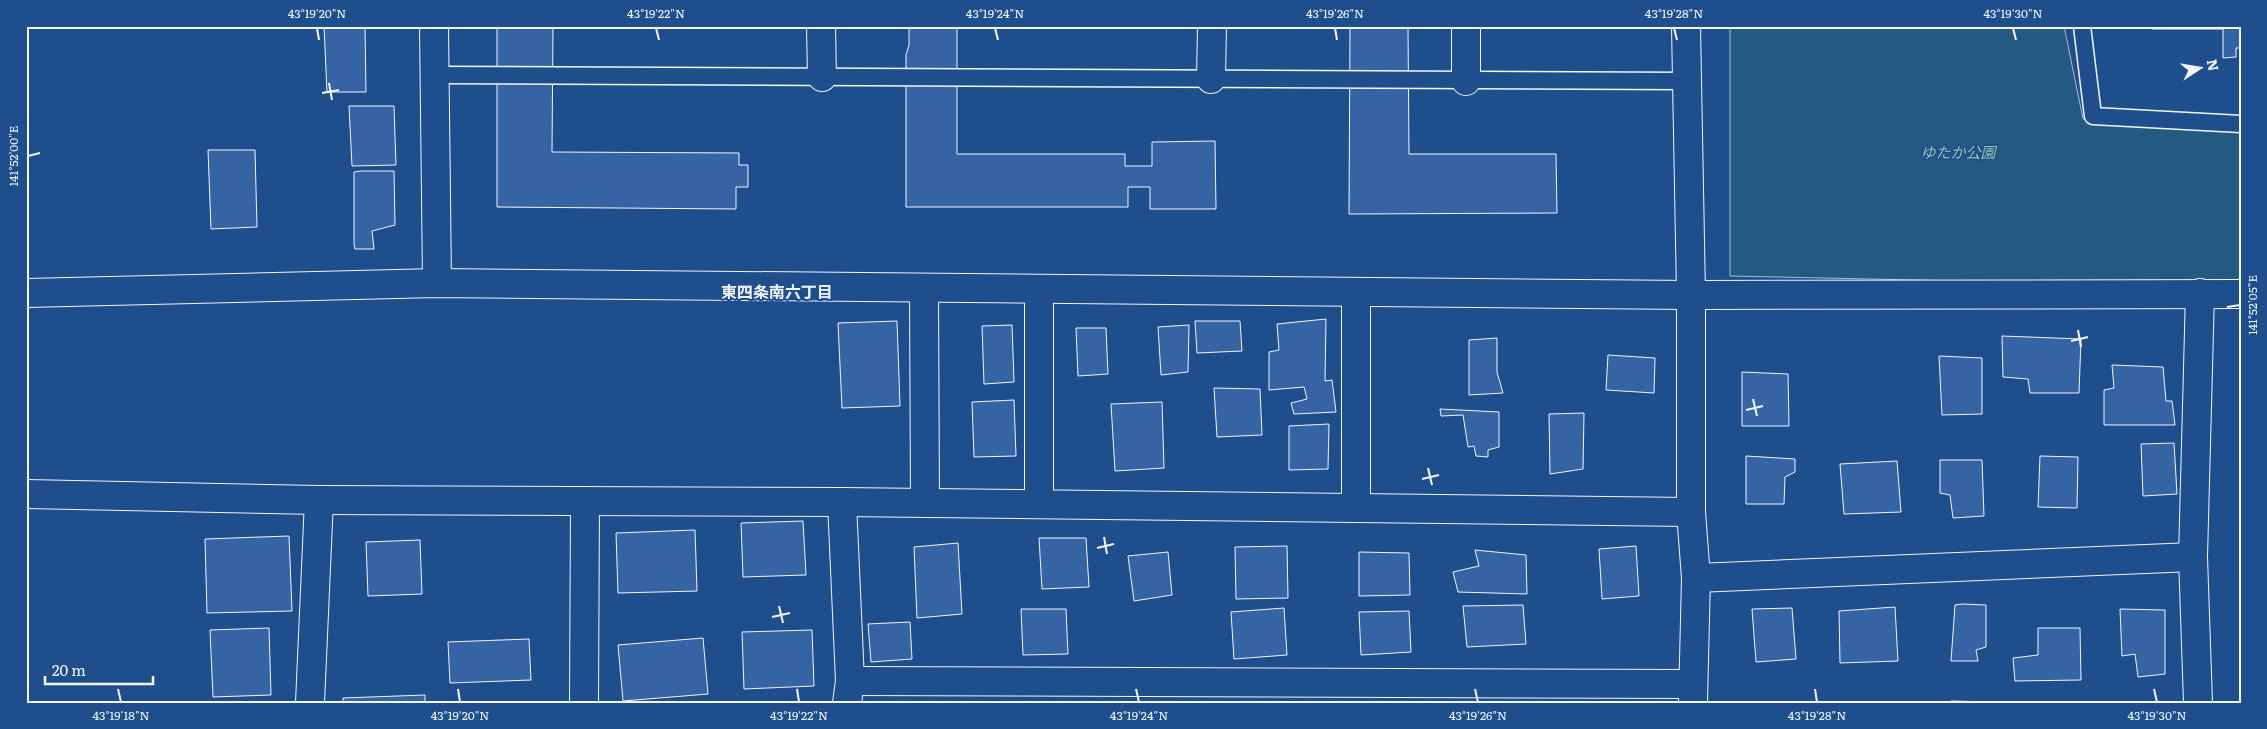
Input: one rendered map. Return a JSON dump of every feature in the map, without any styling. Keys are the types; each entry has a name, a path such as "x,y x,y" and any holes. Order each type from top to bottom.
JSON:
{"street":[{"path":"434,26 437,283"},
{"path":"821,26 822,77"},
{"path":"1211,79 1212,26"},
{"path":"1466,26 1466,81"},
{"path":"842,502 849,692 1693,694 1696,578 1691,512 1691,296 1686,26"},
{"path":"26,293 437,283 1691,296 2241,294"},
{"path":"924,288 925,503"},
{"path":"1039,289 1039,504"},
{"path":"1356,292 1356,508"},
{"path":"2198,703 2193,557 2200,293"},
{"path":"26,494 319,500 842,502 1691,512"},
{"path":"310,703 319,500"},
{"path":"584,703 585,502"},
{"path":"1696,578 2193,557"}],"lane":[{"path":"2082,26 2093,116 2241,124"},
{"path":"434,75 1687,81"}],"green space":[{"name":"ゆたか公園","path":"1730,26 2064,26 2083,119 2241,128 2241,287 1730,276"}],"building":[{"path":"324,26 365,26 366,92 327,92"},
{"path":"497,26 553,26 552,152 739,153 739,165 748,165 748,187 736,187 736,209 497,207"},
{"path":"909,26 957,26 957,154 1125,154 1125,166 1152,166 1152,142 1215,141 1216,209 1150,209 1150,187 1128,187 1128,207 906,207 906,55 909,45"},
{"path":"1350,26 1408,26 1409,154 1556,154 1557,213 1349,214"},
{"path":"2152,26 2241,26 2241,48 2236,48 2236,57 2223,58 2223,29 2152,29"},
{"path":"349,106 394,106 396,165 352,166"},
{"path":"208,150 255,150 257,227 211,229"},
{"path":"394,171 395,225 372,231 374,249 355,249 354,244 354,172"},
{"path":"1326,319 1325,381 1332,380 1336,412 1294,414 1291,403 1307,399 1304,387 1269,390 1269,352 1279,350 1277,324"},
{"path":"897,321 900,406 842,408 838,323"},
{"path":"1195,321 1240,321 1242,351 1197,353"},
{"path":"1012,325 1014,382 984,384 982,326"},
{"path":"1189,325 1188,372 1161,375 1158,327"},
{"path":"1076,328 1106,328 1108,374 1078,376"},
{"path":"2002,336 2081,339 2079,393 2030,393 2028,379 2003,377"},
{"path":"1497,338 1497,372 1503,393 1469,395 1469,340"},
{"path":"1608,355 1655,358 1654,393 1606,390"},
{"path":"1939,356 1982,358 1982,414 1942,415"},
{"path":"2112,365 2163,367 2166,401 2172,401 2175,425 2104,425 2104,390 2114,388"},
{"path":"1742,372 1788,374 1789,426 1742,426"},
{"path":"1214,388 1260,389 1262,435 1217,437"},
{"path":"1014,400 1016,456 974,457 972,402"},
{"path":"1162,402 1164,468 1115,471 1111,404"},
{"path":"1440,409 1499,412 1499,447 1488,450 1488,457 1476,456 1474,446 1468,447 1463,415 1441,416"},
{"path":"1584,413 1583,469 1550,474 1549,414"},
{"path":"1329,424 1328,469 1289,470 1289,426"},
{"path":"2174,443 2177,494 2143,496 2141,444"},
{"path":"1746,456 1795,459 1795,472 1785,477 1784,504 1746,504"},
{"path":"2040,456 2078,457 2077,508 2038,507"},
{"path":"1940,460 1982,460 1984,516 1953,518 1950,495 1940,493"},
{"path":"1897,461 1901,512 1844,514 1840,464"},
{"path":"803,521 806,575 743,577 741,523"},
{"path":"695,530 697,591 618,593 616,533"},
{"path":"289,536 292,611 207,613 205,539"},
{"path":"1039,538 1086,538 1089,587 1042,589"},
{"path":"420,540 422,594 368,596 366,542"},
{"path":"958,543 962,614 917,618 914,547"},
{"path":"1287,546 1288,598 1236,599 1235,547"},
{"path":"1636,546 1639,596 1602,599 1599,549"},
{"path":"1475,550 1526,555 1527,594 1458,592 1453,572 1479,566"},
{"path":"1168,552 1172,595 1134,601 1128,556"},
{"path":"1359,552 1409,553 1410,595 1359,596"},
{"path":"1523,605 1526,644 1467,647 1463,606"},
{"path":"1955,605 1986,605 1986,647 1976,650 1978,661 1951,661"},
{"path":"1895,607 1898,661 1840,663 1839,611"},
{"path":"1284,608 1287,655 1234,659 1231,612"},
{"path":"1792,608 1796,659 1756,662 1752,609"},
{"path":"1021,609 1066,609 1068,654 1023,655"},
{"path":"2120,609 2165,610 2165,674 2138,677 2135,654 2122,656"},
{"path":"1409,611 1411,652 1361,655 1359,612"},
{"path":"910,622 912,659 871,662 868,624"},
{"path":"269,628 271,695 213,697 210,630"},
{"path":"2038,628 2080,628 2081,680 2015,681 2013,658 2038,655"},
{"path":"812,630 814,686 744,689 742,632"},
{"path":"703,638 708,694 623,701 618,645"},
{"path":"529,639 531,680 450,683 448,642"},
{"path":"425,695 425,703 343,703 343,698"},
{"path":"1951,701 1993,702 1994,703 1951,703"}],"district":[{"name":"東四条南六丁目","path":"777,292"}]}
